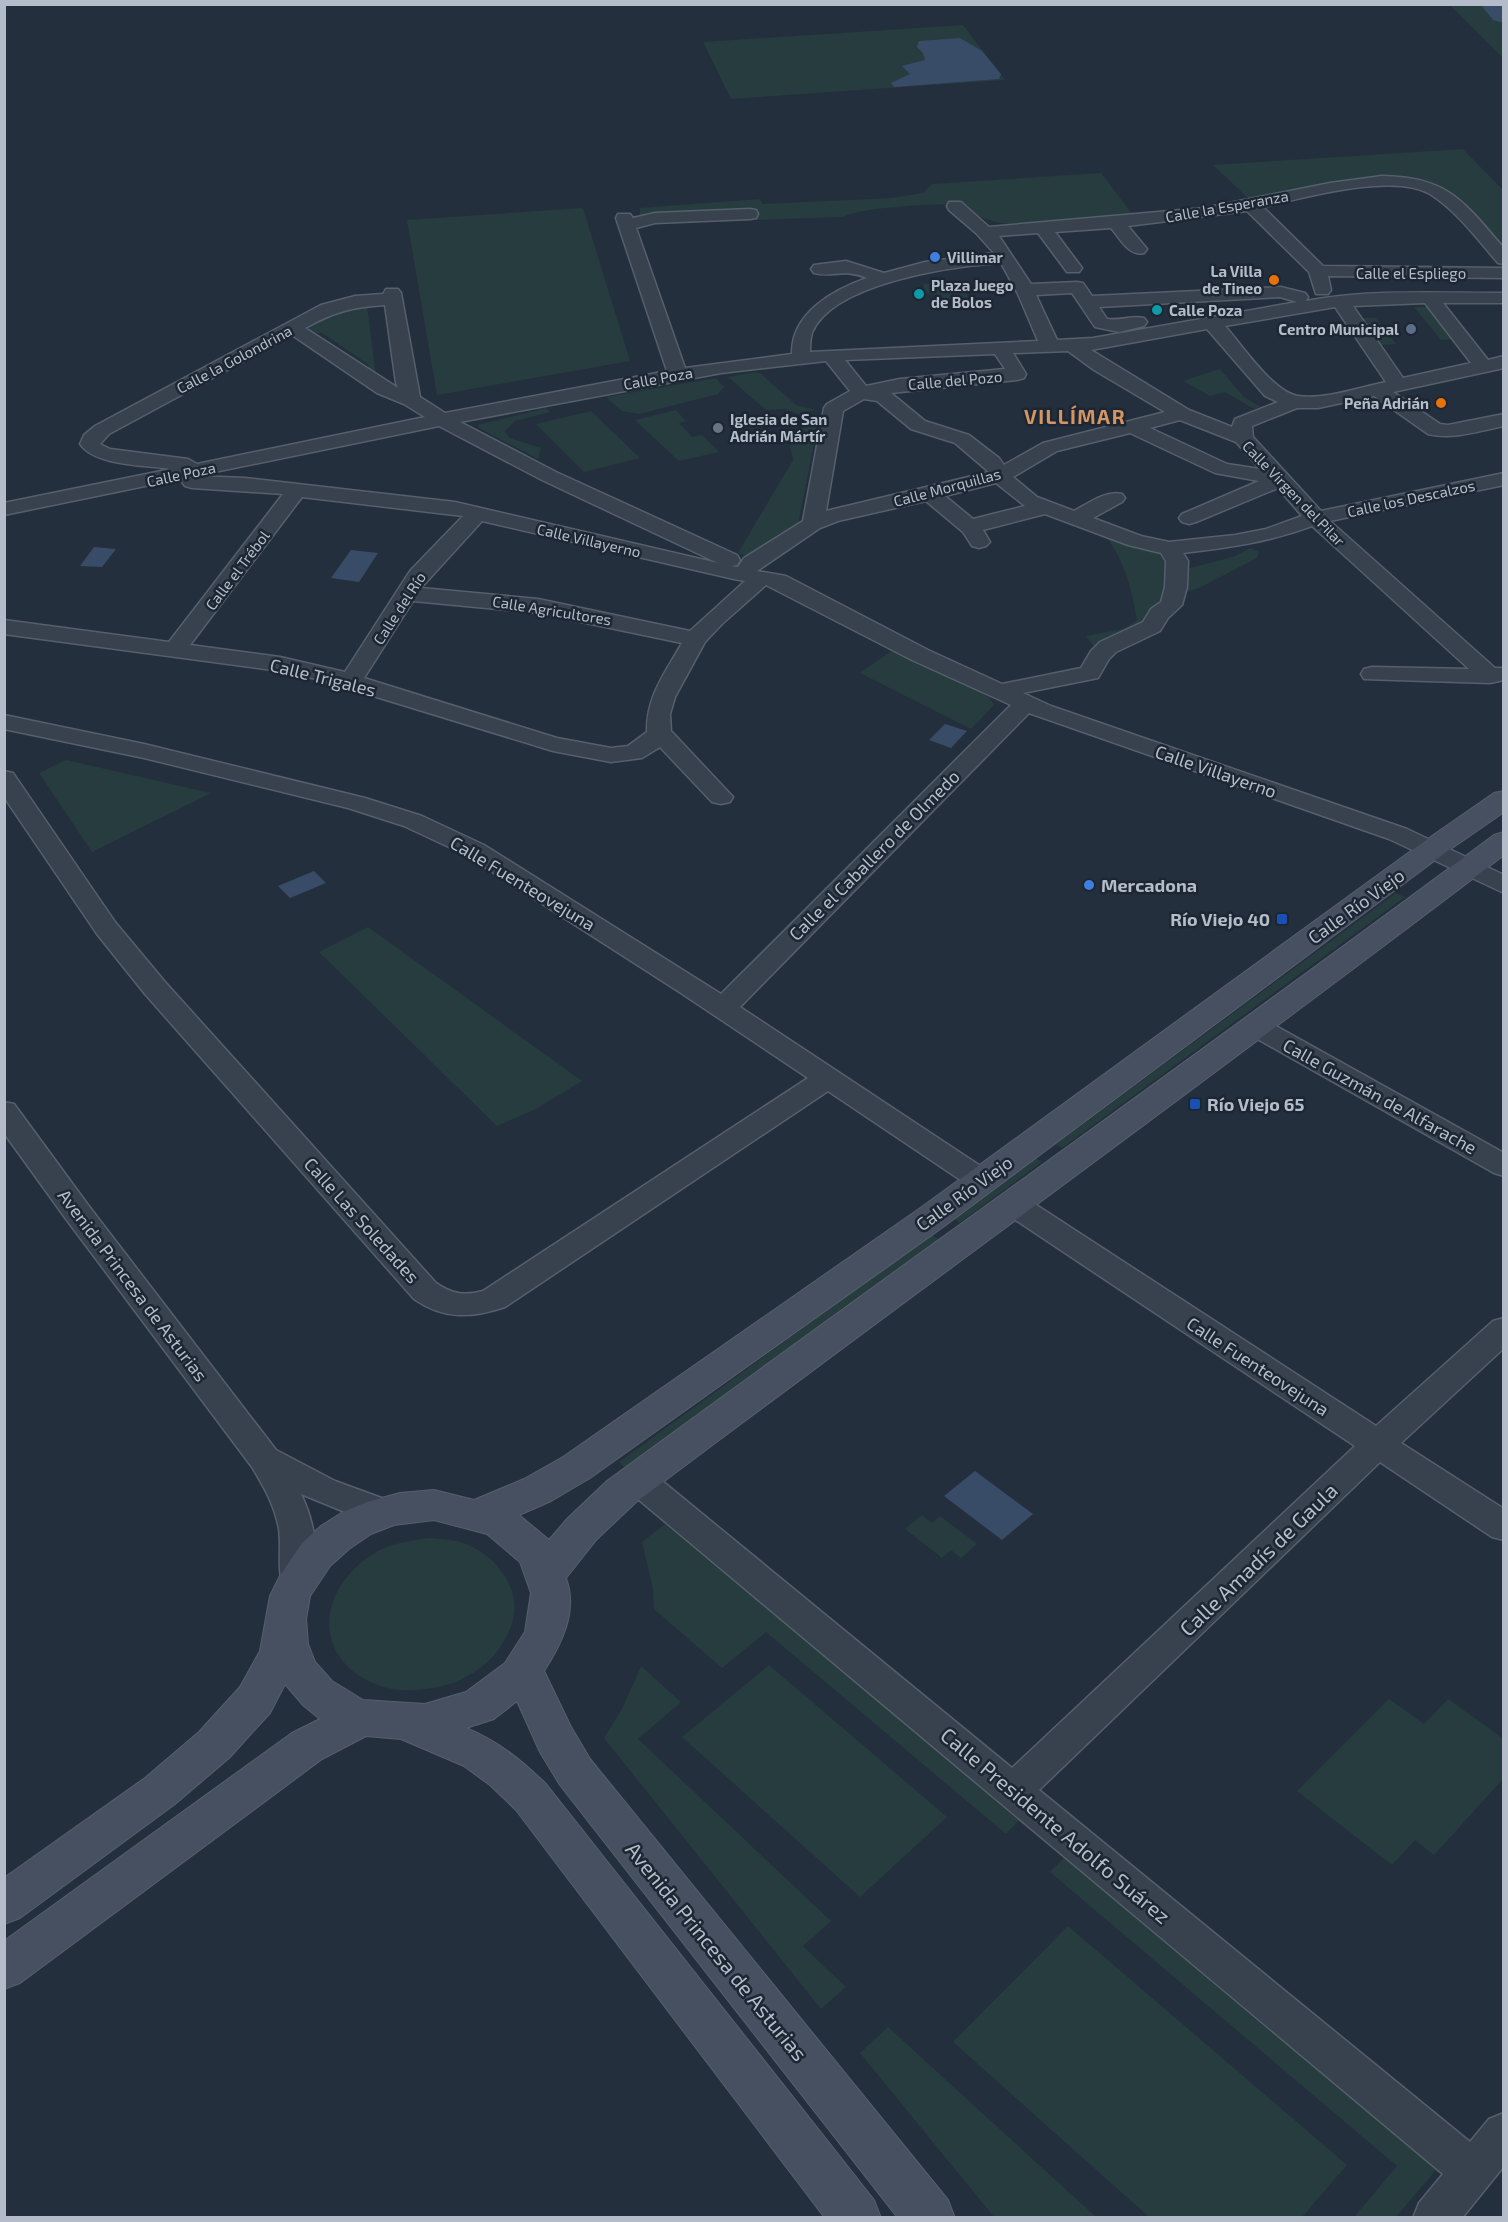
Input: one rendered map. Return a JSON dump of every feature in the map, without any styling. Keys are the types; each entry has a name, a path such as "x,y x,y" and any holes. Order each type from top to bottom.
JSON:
{"main road":[{"name":"Calle Río Viejo","path":"482,1513 517,1501 556,1482 931,1218 1432,849 1503,800"},
{"name":"Calle Río Viejo","path":"549,1572 564,1548 585,1524 638,1480 1257,1027 1503,841"},
{"path":"4,1904 160,1791 214,1745 255,1700 280,1653 286,1610 297,1580 316,1552 336,1535 358,1522 383,1512 408,1506 459,1507 482,1513 502,1522 518,1534 549,1572 552,1606 549,1628 540,1649 524,1672 510,1686 489,1701 438,1720 409,1723 362,1718 340,1709 321,1696 303,1679 292,1658 285,1626"},
{"name":"Avenida Princesa de Asturias","path":"524,1672 555,1739 575,1772 930,2217"},
{"path":"4,1968 307,1746 362,1718"},
{"path":"409,1723 479,1753 505,1772 531,1797 855,2217"}],"street":[{"name":"Calle la Esperanza","path":"985,232 1171,216 1392,181 1424,185 1442,194 1503,259"},
{"path":"1250,204 1318,271 1322,289 1329,302 1386,389 1435,430 1448,431 1503,420"},
{"path":"956,206 985,232 1005,257 1025,290 1050,346"},
{"path":"678,374 625,222 654,218 750,214"},
{"path":"1115,222 1138,249"},
{"path":"1042,227 1073,268"},
{"path":"801,357 803,332 819,311 840,297 888,278 959,262 1005,257"},
{"path":"820,269 844,265 856,266 888,278"},
{"name":"Calle el Espliego","path":"1318,271 1503,273"},
{"path":"1025,290 1077,287 1086,302"},
{"name":"Calle Poza","path":"1086,302 1101,323 1108,326 1119,326 1281,292"},
{"name":"Calle Poza","path":"1086,302 1281,292 1329,302"},
{"name":"Calle la Golondrina","path":"208,468 105,454 93,448 90,444 91,439 102,430 342,303 393,296 406,383 411,400"},
{"path":"1495,298 1503,319"},
{"name":"Calle Poza","path":"6,510 678,374 801,357 1000,347 1074,346 1329,302 1495,298"},
{"path":"1434,304 1483,366"},
{"path":"1212,323 1272,392 1294,402"},
{"path":"293,328 384,389 411,400 442,420 549,476 755,573"},
{"name":"Calle Virgen del Pilar","path":"1074,346 1101,366 1182,414 1243,438 1316,518 1497,674"},
{"name":"Calle del Pozo","path":"861,393 900,385 1017,374 1000,347"},
{"path":"813,524 834,408 861,393 831,355"},
{"path":"1243,438 1242,423 1294,402 1318,402 1386,389 1503,362"},
{"name":"Calle los Descalzos","path":"861,393 883,396 918,425 962,439 992,462 1006,482 1022,495 1045,508 1136,542 1168,548 1235,541 1285,530 1316,518 1503,479"},
{"name":"Calle Morquillas","path":"659,733 658,714 663,697 695,639 755,573 752,563 813,524 832,516 1001,475 1050,447 1102,432 1133,427 1182,414"},
{"path":"1133,427 1222,469 1282,479"},
{"path":"1189,518 1282,479"},
{"name":"Calle Villayerno","path":"151,480 245,484 416,502 478,513 722,571 755,573 778,581 920,655 1026,703 1382,829 1432,849"},
{"name":"Calle el Trébol","path":"176,649 297,490"},
{"path":"930,494 975,535 981,523 1045,508"},
{"path":"1074,519 1115,498"},
{"name":"Calle del Río","path":"350,682 418,576 478,513"},
{"path":"1001,691 1090,673 1099,656 1108,647 1152,626 1159,614 1171,605 1176,587 1177,561 1168,548"},
{"name":"Calle Agricultores","path":"407,594 538,606 695,639"},
{"name":"Calle Trigales","path":"4,627 280,664 326,674 553,744 611,755 634,753 652,742 659,733"},
{"path":"1372,674 1497,674"},
{"name":"Calle el Caballero de Olmedo","path":"723,1008 1026,703"},
{"name":"Calle Fuenteovejuna","path":"4,722 298,787 413,821 475,850 723,1008 981,1180"},
{"path":"659,733 721,797"},
{"name":"Calle Las Soledades","path":"4,778 92,909 148,979 425,1291 446,1304 471,1306 494,1299 828,1078"},
{"path":"1432,849 1503,885"},
{"name":"Calle Guzmán de Alfarache","path":"1257,1027 1503,1166"},
{"name":"Avenida Princesa de Asturias","path":"4,1111 77,1212 264,1458 287,1496 294,1513 299,1539 297,1580"},
{"name":"Calle Fuenteovejuna","path":"1013,1204 1503,1527"},
{"name":"Calle Amadís de Gaula","path":"1014,1790 1378,1444 1503,1329"},
{"name":"Avenida Princesa de Asturias","path":"264,1458 310,1486 349,1503 383,1512"},
{"name":"Calle Presidente Adolfo Suárez","path":"638,1480 1472,2171"},
{"path":"1434,2217 1503,2133"}],"green space":[{"path":"1450,5 1503,5 1503,58"},
{"path":"963,25 1005,80 731,99 703,42"},
{"path":"1463,149 1503,190 1503,249 1451,195 1421,180 1379,177 1248,198 1213,165"},
{"path":"1101,173 1133,215 1070,223 1019,225 996,222 978,215 966,204 885,208 842,217 756,220 748,210 640,216 640,208 760,199 762,204 892,198 923,193 932,184"},
{"path":"583,208 630,361 437,395 407,220"},
{"path":"945,283 963,289 970,299 941,300 935,295 926,293 923,284"},
{"path":"367,306 376,376 366,370 369,365 322,333 311,333 304,328 334,310"},
{"path":"1414,307 1432,307 1457,339 1441,340"},
{"path":"1363,318 1376,318 1396,344 1380,345"},
{"path":"1220,369 1244,397 1261,407 1254,409 1225,392 1210,396 1183,381"},
{"path":"760,373 796,405 815,410 799,414 785,409 766,410 728,377"},
{"path":"716,378 724,387 718,394 639,414 622,411 606,397"},
{"path":"546,408 550,412 515,421 505,431 510,438 541,448 538,459 479,428 478,425"},
{"path":"676,410 686,421 679,423 692,437 702,435 719,452 679,461 635,420"},
{"path":"591,411 640,458 584,472 536,424"},
{"path":"820,415 798,524 747,557 738,553 793,460 788,436 801,429 805,423 803,418"},
{"path":"1107,538 1162,555 1169,568 1169,592 1147,621 1095,648 1086,636 1123,629 1137,620 1127,577"},
{"path":"1250,548 1259,552 1257,558 1199,588 1185,592 1186,569 1233,557"},
{"path":"896,648 989,697 994,705 971,729 860,673"},
{"path":"66,760 211,793 92,852 39,773"},
{"path":"1396,893 1405,897 1062,1148 1056,1144"},
{"path":"368,927 582,1081 536,1109 497,1126 319,952"},
{"path":"1035,1158 1042,1162 959,1223 954,1218"},
{"path":"932,1234 939,1240 626,1469 619,1462"},
{"path":"922,1515 932,1523 940,1516 977,1544 961,1558 951,1550 942,1558 905,1529"},
{"path":"665,1524 1019,1820 1006,1834 766,1632 722,1668 654,1609 653,1589 642,1542"},
{"path":"429,1538 453,1540 468,1545 479,1550 498,1567 506,1577 514,1600 512,1623 504,1641 492,1657 470,1675 433,1688 390,1689 360,1676 344,1662 333,1645 329,1626 332,1607 340,1587 354,1569 373,1554 407,1541"},
{"path":"769,1665 947,1817 860,1897 682,1737"},
{"path":"641,1666 681,1702 638,1739 831,1921 803,1946 846,1987 821,2009 604,1738 622,1709"},
{"path":"1389,1699 1424,1724 1448,1699 1504,1739 1503,1779 1434,1855 1415,1840 1392,1865 1297,1791"},
{"path":"1064,1858 1436,2170 1396,2217 1354,2217 1397,2166 1050,1872"},
{"path":"1068,1926 1347,2165 1302,2217 1149,2217 953,2042"},
{"path":"888,2027 1096,2217 994,2217 860,2053"}],"water":[{"path":"960,38 982,51 1001,74 999,79 894,87 891,83 910,74 902,66 925,60 923,53 917,47 919,41"},
{"path":"94,547 116,549 102,567 80,566"},
{"path":"351,550 378,553 359,582 331,578"},
{"path":"945,724 967,731 951,748 929,740"},
{"path":"314,871 326,883 290,898 278,886"},
{"path":"975,1471 1033,1514 1002,1540 944,1496"}],"waterway":[{"path":"1496,4 1504,13"}],"place":[{"name":"Villimar","path":"935,257"},
{"name":"La Villa de Tineo","path":"1274,280"},
{"name":"Plaza Juego de Bolos","path":"919,294"},
{"name":"Calle Poza","path":"1157,310"},
{"name":"Centro Municipal","path":"1411,329"},
{"name":"Peña Adrián","path":"1441,403"},
{"name":"Iglesia de San Adrián Mártír","path":"718,428"},
{"name":"Mercadona","path":"1089,885"},
{"name":"Río Viejo 40","path":"1282,919"},
{"name":"Río Viejo 65","path":"1195,1104"}],"district":[{"name":"VILLÍMAR","path":"1075,416"}]}
